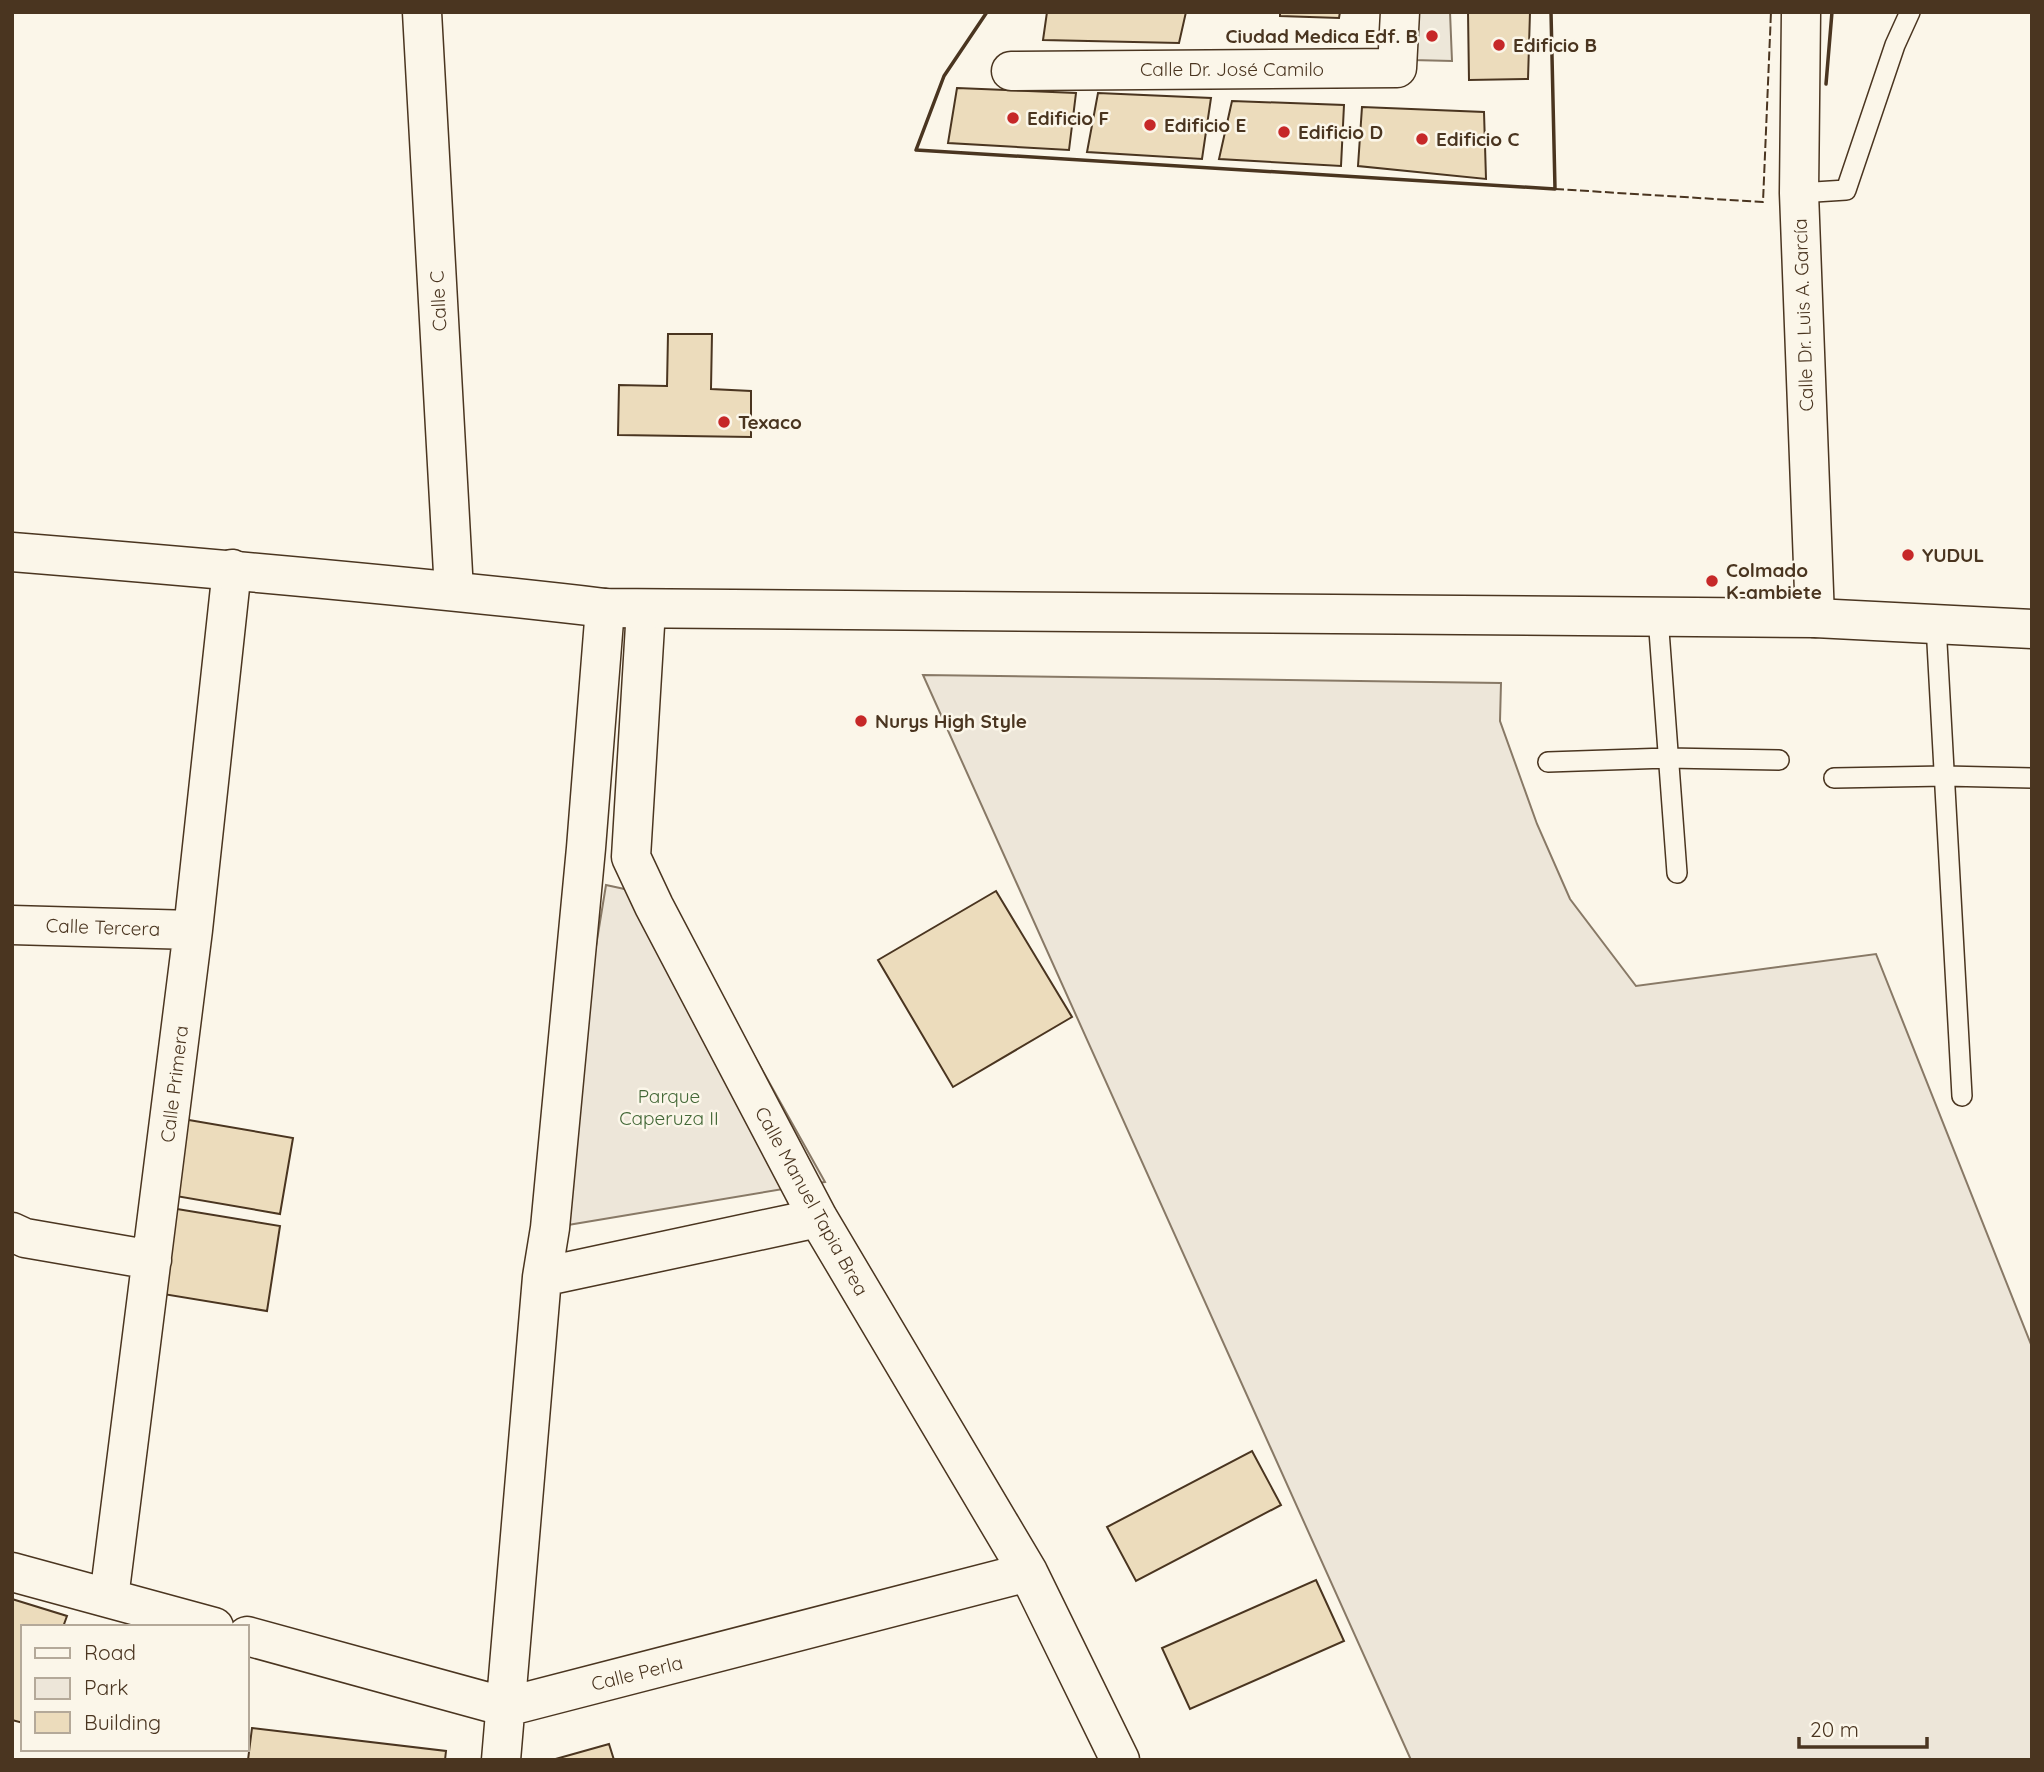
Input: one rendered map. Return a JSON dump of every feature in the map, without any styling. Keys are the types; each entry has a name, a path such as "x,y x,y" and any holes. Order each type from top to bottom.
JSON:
{"street":[{"name":"Calle C","path":"422,12 454,591"},
{"name":"Calle Dr. José Camilo","path":"1011,71 1397,68 1399,12"},
{"name":"Calle Dr. Luis A. García","path":"1801,12 1798,193 1815,618"},
{"path":"12,552 232,569 605,608 1815,618 2032,629"},
{"name":"Calle Primera","path":"109,1598 193,930 232,569"},
{"path":"501,1760 542,1277 550,1228 586,848 605,608"},
{"path":"586,848 631,857 646,609"},
{"name":"Calle Manuel Tapia Brea","path":"631,857 818,1218 1028,1572 1119,1760"},
{"name":"Calle Tercera","path":"12,925 193,930"},
{"path":"542,1277 818,1218"},
{"path":"12,1231 25,1238 152,1260"},
{"path":"12,1572 207,1625"},
{"name":"Calle Perla","path":"248,1636 506,1707 1028,1572"}],"lane":[{"path":"1798,193 1846,190 1895,45 1910,12"},
{"path":"1658,617 1676,873"},
{"path":"1936,625 1962,1096"},
{"path":"1548,762 1667,758 1779,760"},
{"path":"1834,778 2032,778"}],"green space":[{"path":"923,675 1501,683 1500,721 1537,824 1570,899 1636,986 1876,954 2032,1347 2032,1760 1411,1760"},
{"name":"Parque Caperuza II","path":"606,885 666,898 825,1182 550,1228"}],"shaded area":[{"name":"Ciudad Medica Edf. B","path":"1413,12 1450,12 1452,61 1412,60"}],"building":[{"path":"1047,12 1186,12 1179,43 1043,40"},
{"path":"1280,12 1340,12 1339,18 1280,16"},
{"name":"Edificio B","path":"1468,12 1530,12 1528,79 1469,80"},
{"name":"Edificio F","path":"957,88 1076,93 1069,150 948,143"},
{"name":"Edificio E","path":"1098,93 1211,98 1202,159 1087,152"},
{"name":"Edificio D","path":"1232,101 1344,105 1341,166 1219,159"},
{"name":"Edificio C","path":"1362,107 1484,112 1486,179 1358,166"},
{"path":"668,334 712,334 711,389 751,391 751,437 618,435 619,385 667,386"},
{"path":"996,891 1072,1017 953,1087 878,960"},
{"path":"183,1119 293,1138 280,1214 170,1195"},
{"path":"171,1208 280,1226 267,1311 157,1293"},
{"path":"1252,1451 1281,1505 1136,1581 1107,1527"},
{"path":"1316,1580 1344,1641 1190,1709 1162,1648"},
{"path":"12,1599 67,1616 64,1625 21,1625 21,1722 12,1720"},
{"path":"252,1728 446,1751 445,1760 248,1760"},
{"path":"609,1744 614,1760 552,1760"}],"fence":[{"path":"1555,189 1763,202 1771,12"}],"wall":[{"path":"987,12 944,76 916,150 1555,189 1551,12"},
{"path":"1826,84 1832,12"}],"place":[{"name":"Ciudad Medica Edf. B","path":"1432,36"},
{"name":"Edificio B","path":"1499,45"},
{"name":"Edificio F","path":"1013,118"},
{"name":"Edificio E","path":"1150,125"},
{"name":"Edificio D","path":"1284,132"},
{"name":"Edificio C","path":"1422,139"},
{"name":"Texaco","path":"724,422"},
{"name":"YUDUL","path":"1908,555"},
{"name":"Colmado K-ambiete","path":"1712,581"},
{"name":"Nurys High Style","path":"861,721"}]}
